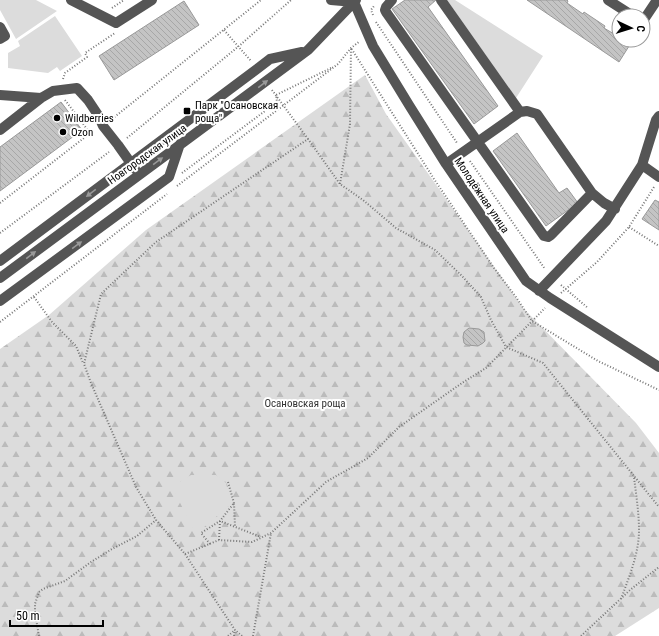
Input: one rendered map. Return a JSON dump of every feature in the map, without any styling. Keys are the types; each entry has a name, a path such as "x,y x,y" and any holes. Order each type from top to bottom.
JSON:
{"street":[{"path":"71,0 116,23 152,0"},
{"path":"331,0 355,1"},
{"path":"392,0 386,7 386,12 544,236 548,237 551,235 592,193"},
{"path":"442,0 520,112"},
{"path":"608,0 620,8"},
{"path":"651,9 657,0"},
{"name":"Молодёжная улица","path":"355,1 376,52 446,164 526,281 539,291 659,367"},
{"name":"Новгородская улица","path":"0,278 308,50 355,1"},
{"path":"0,27 5,36 0,38"},
{"name":"Новгородская улица","path":"0,261 270,59 308,50"},
{"path":"0,130 41,98 53,91 77,88 98,115 103,126 139,175"},
{"path":"1,96 41,98"},
{"path":"446,164 520,112 527,111 537,114 592,193 604,203 615,209"},
{"path":"539,291 606,221 615,209 642,165 656,120 659,116"},
{"path":"0,301 169,177 180,144"},
{"path":"642,165 658,180"}],"path":[{"path":"0,204 90,133 103,126 261,0"},
{"path":"0,233 118,145 235,49 291,0"},
{"path":"176,187 338,64 351,48 368,35 375,21 372,10 375,5"},
{"path":"65,73 87,56 85,53 116,33"},
{"path":"340,184 350,124 351,48"},
{"path":"351,48 438,185 532,321 598,361 659,390"},
{"path":"62,96 90,133"},
{"path":"283,106 340,184 363,200 396,228 436,250 462,276 481,297 506,347 543,363 659,507"},
{"path":"84,364 100,294 156,242 308,139"},
{"path":"185,554 219,540 252,542 271,533 326,482 368,458 400,427 486,368 553,300 597,262 629,226 658,180"},
{"path":"0,322 170,192"},
{"path":"629,226 659,246"},
{"path":"34,296 52,322 76,346 136,487 156,520 185,554 235,630 242,636"},
{"path":"621,599 630,578 635,559 639,531 634,476"},
{"path":"228,482 234,503 235,526"},
{"path":"210,544 201,533 220,521 234,503"},
{"path":"39,636 35,604 39,592 43,589 65,581 91,562 137,536 156,520"},
{"path":"220,521 260,537"},
{"path":"219,540 220,521"},
{"path":"253,636 271,533"},
{"path":"581,636 621,599 659,568"},
{"path":"228,636 235,630"},
{"path":"234,636 235,630"}],"green space":[{"path":"0,0 36,0 57,11 16,39 0,10"},
{"path":"447,0 455,0 543,56 516,98"},
{"path":"55,16 82,56 60,71 57,67 48,73 8,68 8,53 20,46 18,41"},
{"name":"Осановская роща","path":"365,75 386,114 524,309 636,423 659,453 659,608 615,636 0,636 0,349 49,315 146,230"},
{"path":"191,475 216,475 226,483 231,504 196,534 174,491 178,483"}],"building":[{"path":"405,0 436,0 428,7 498,106 474,124 392,9"},
{"path":"527,0 567,0 567,3 583,14 584,12 605,26 604,28 611,32 611,48 628,48 619,62"},
{"path":"184,1 199,25 114,80 99,56"},
{"path":"61,102 82,130 0,191 0,147"},
{"path":"517,133 559,193 567,188 578,203 546,226 493,151"},
{"path":"655,200 659,202 659,230 642,219"},
{"path":"469,328 479,329 484,332 485,341 478,346 467,345 464,343 464,332"}],"place":[{"name":"Парк \"Осановская роща\"","path":"187,111"},
{"name":"Wildberries","path":"57,118"},
{"name":"Ozon","path":"63,132"}]}
